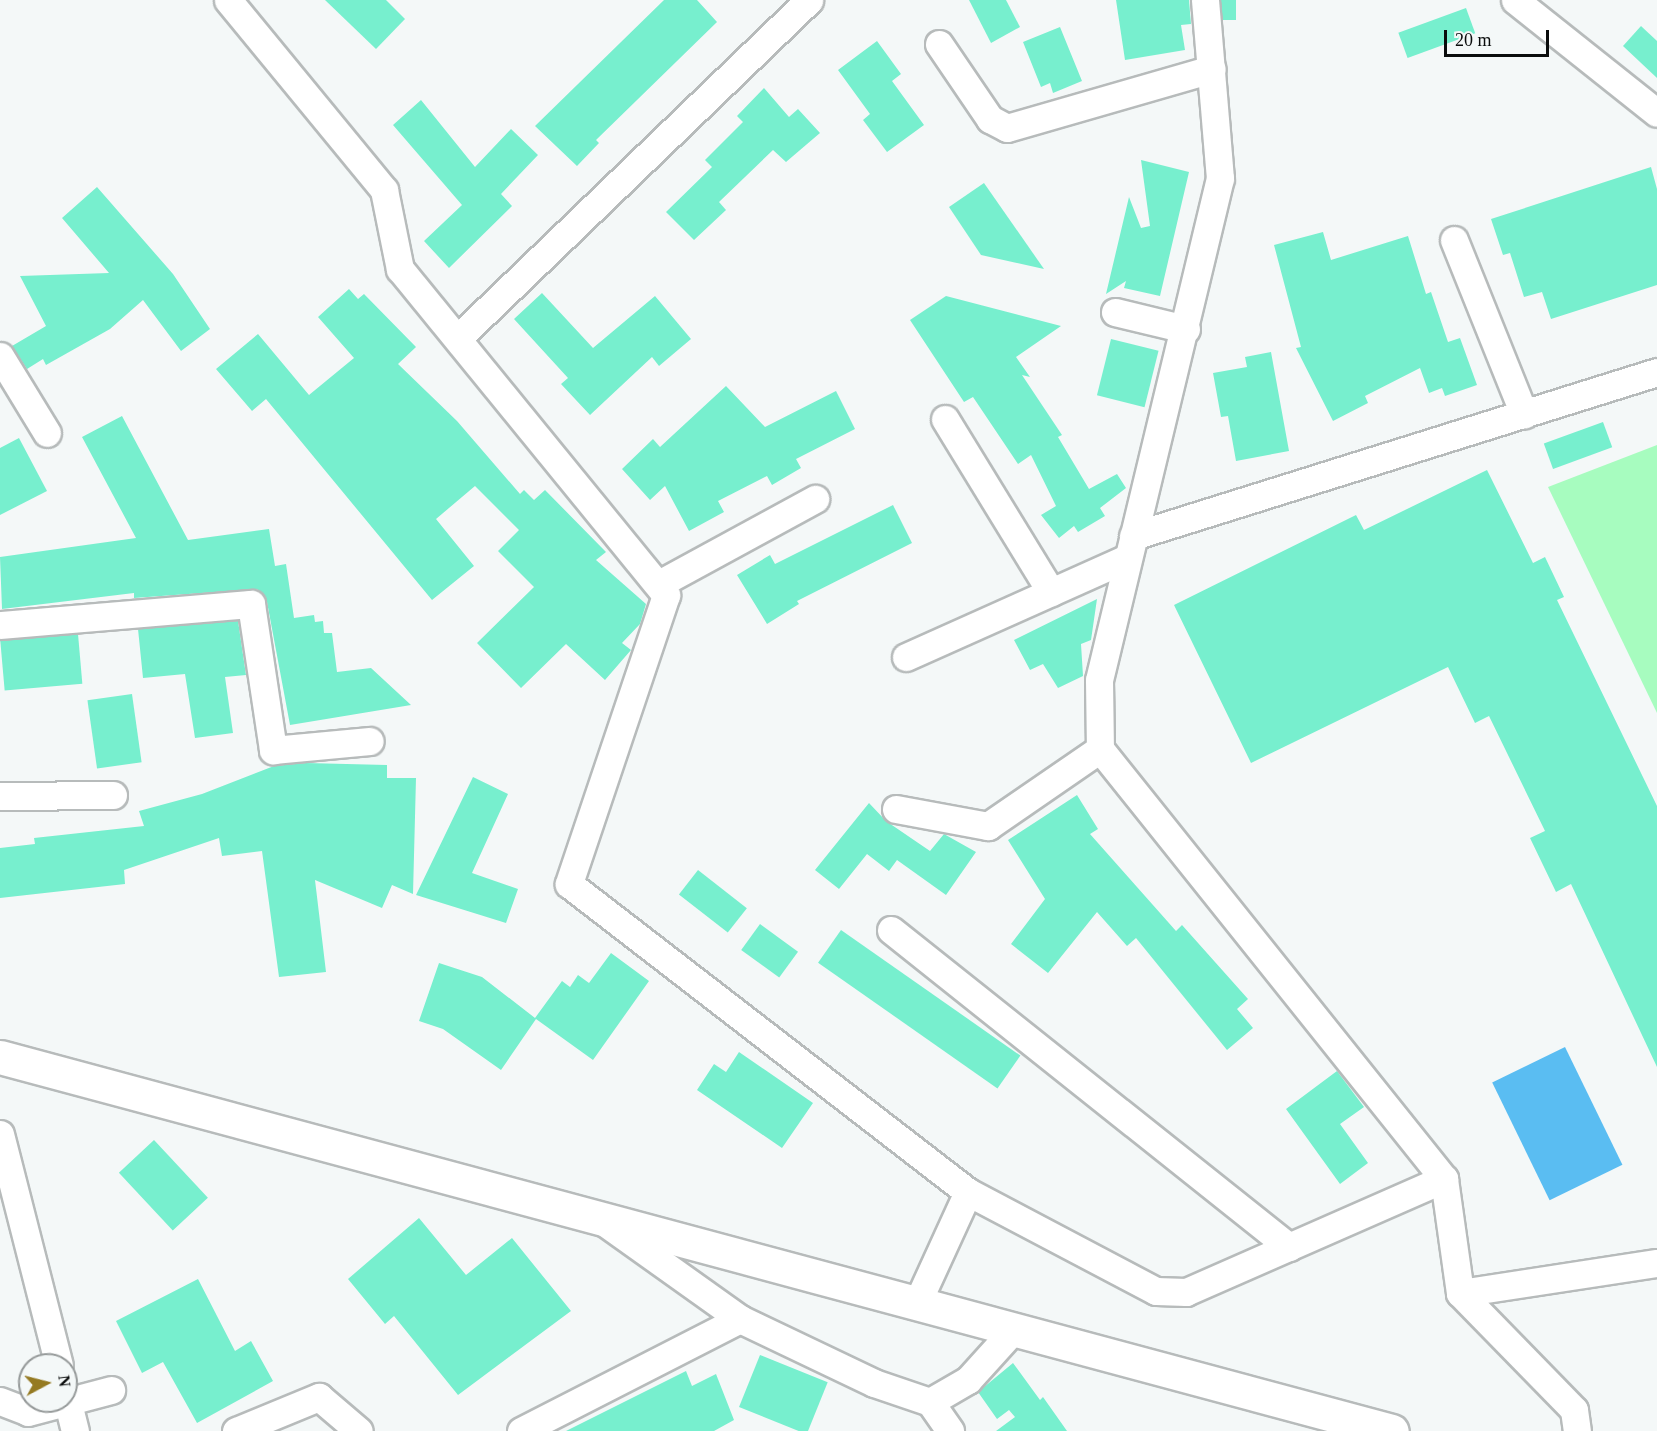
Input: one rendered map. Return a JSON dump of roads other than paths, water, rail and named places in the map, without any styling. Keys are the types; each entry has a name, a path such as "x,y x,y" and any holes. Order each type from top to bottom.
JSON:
{"street":[{"path":"228,0 384,190 400,269 459,337 666,595 569,884 968,1192 1156,1291 1186,1292 1444,1179"},
{"path":"459,337 809,0"},
{"path":"1205,0 1221,178 1130,547 1100,680 1100,749 1444,1179 1460,1293 1574,1410 1577,1431"},
{"path":"1515,0 1657,113"},
{"path":"939,44 990,119 1007,128 1212,69"},
{"path":"1454,240 1524,414"},
{"path":"1115,312 1185,329"},
{"path":"0,356 46,433"},
{"path":"906,657 1051,592 1130,547 1524,414 1657,372"},
{"path":"945,419 1051,592"},
{"path":"659,584 815,499"},
{"path":"0,625 251,604 273,750 370,741"},
{"path":"896,809 988,826 1100,749"},
{"path":"0,796 113,795"},
{"path":"891,930 1289,1247"},
{"path":"0,1057 1392,1431"},
{"path":"0,1134 55,1353"},
{"path":"918,1302 968,1192"},
{"path":"594,1215 740,1320 874,1383 930,1402 950,1431"},
{"path":"1460,1293 1657,1263"},
{"path":"521,1431 740,1320"},
{"path":"930,1402 968,1380 1015,1328"},
{"path":"78,1397 111,1390"},
{"path":"236,1431 319,1397 358,1431"},
{"path":"0,1401 18,1408"},
{"path":"70,1413 75,1431"}],"water":[{"path":"1565,1047 1622,1165 1550,1200 1492,1083"}]}
